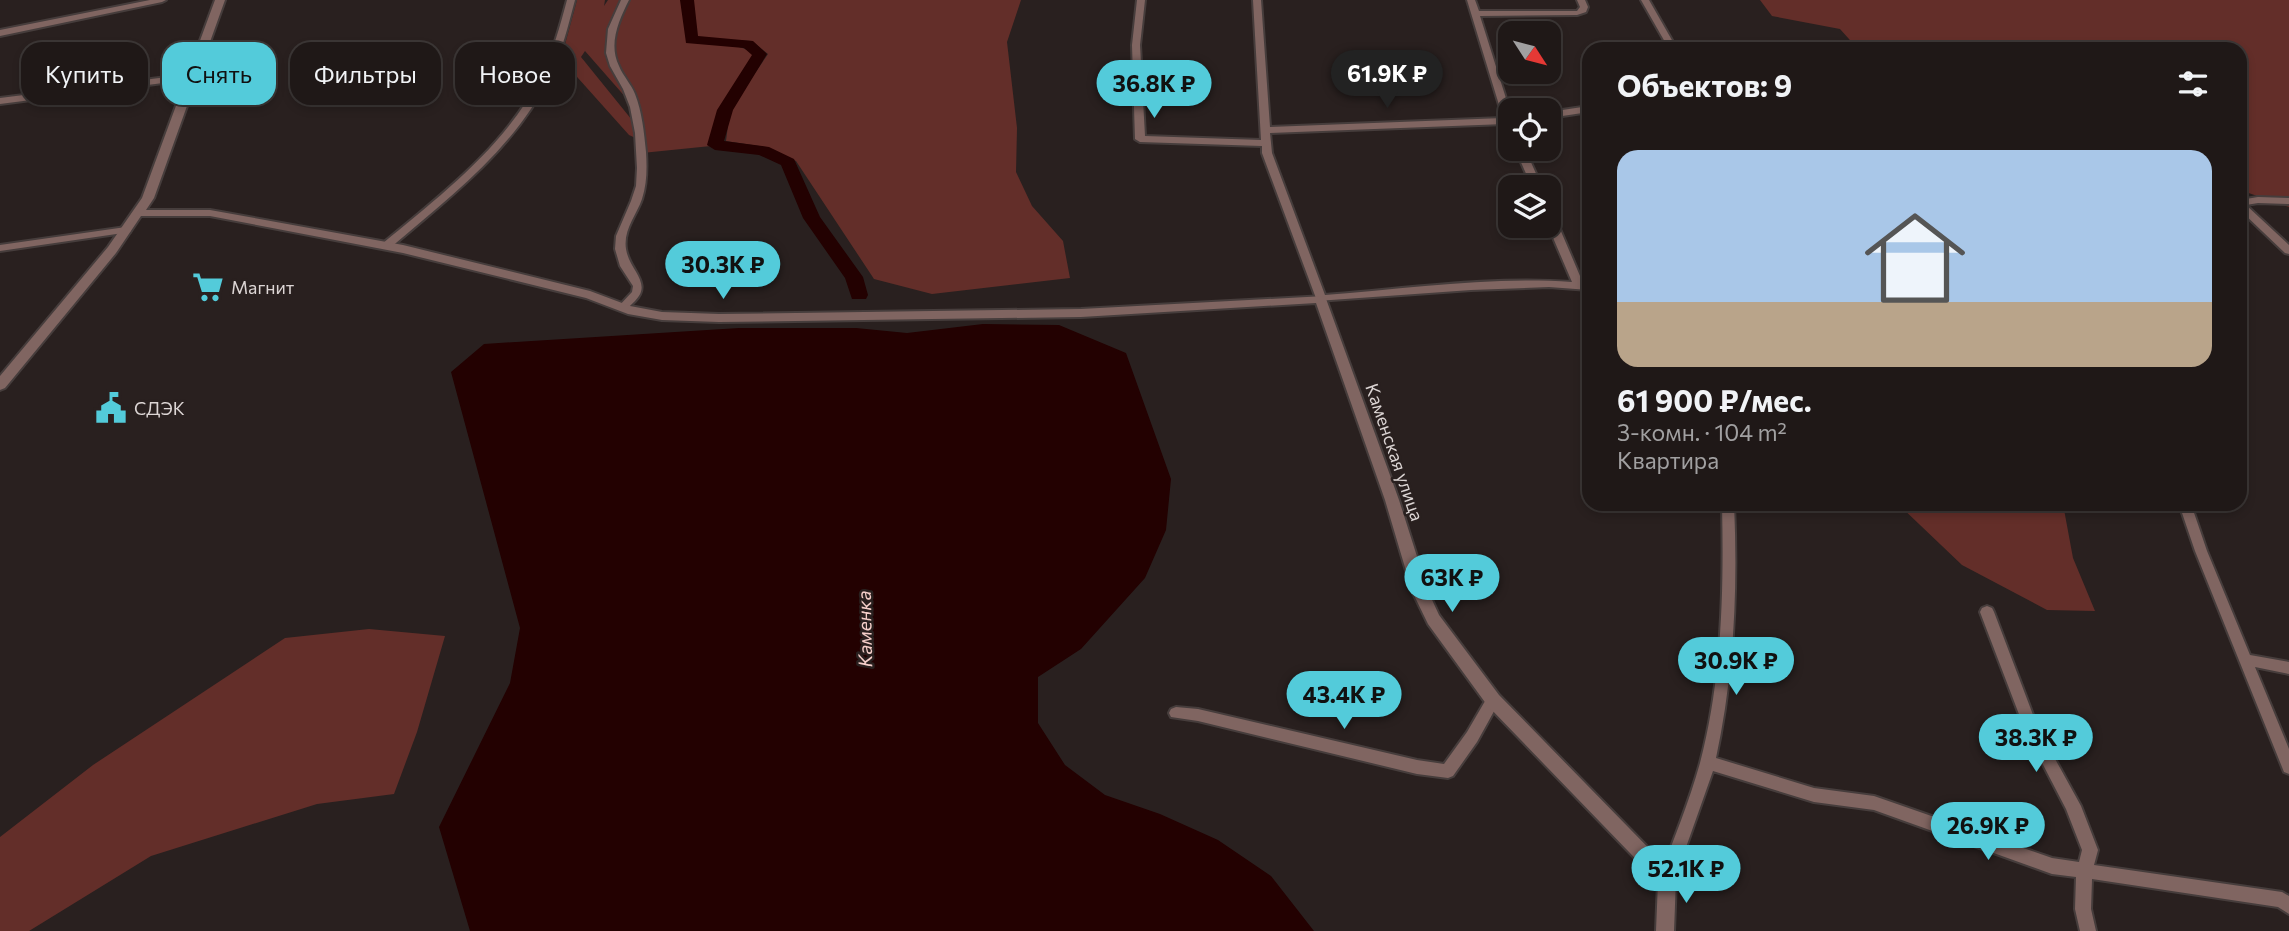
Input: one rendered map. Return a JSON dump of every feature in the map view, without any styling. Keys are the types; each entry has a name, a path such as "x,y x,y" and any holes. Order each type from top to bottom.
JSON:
{"street":[{"path":"0,33 162,0"},
{"path":"204,42 220,0"},
{"path":"386,246 451,192 508,136 549,74 565,32 571,0"},
{"path":"622,307 637,293 639,286 618,250 621,229 638,195 643,171 633,99 611,59 611,27 625,0"},
{"path":"1141,0 1136,46 1140,139 1266,143"},
{"name":"Каменская улица","path":"1257,0 1267,153 1392,500 1420,591 1433,619 1493,700 1667,878"},
{"path":"1471,0 1502,98"},
{"path":"1476,14 1577,13 1582,12 1584,7 1581,0"},
{"path":"1645,0 1669,42"},
{"path":"0,101 162,81"},
{"path":"0,385 54,323 148,198 181,105"},
{"path":"1561,113 1582,110"},
{"path":"1266,130 1498,122"},
{"path":"2247,202 2289,201"},
{"path":"2247,211 2289,251"},
{"path":"138,213 210,213 386,246 577,292 622,307 673,316 868,317 1081,313 1321,299 1471,286 1582,287"},
{"path":"0,248 126,230"},
{"path":"1560,238 1582,283"},
{"path":"1665,931 1667,878 1707,762 1725,663 1730,544 1728,511"},
{"path":"2187,511 2201,551 2248,660 2289,767"},
{"path":"1987,612 2032,730 2073,806 2090,850 2084,873 2083,909 2088,931"},
{"path":"2248,660 2289,668"},
{"path":"1176,713 1198,715 1417,767 1448,771 1493,700"},
{"path":"1707,762 1814,794 1874,803 2052,866 2084,873 2287,901"}],"shaded area":[{"path":"577,0 605,0 604,6 608,0 684,0 687,40 731,45 755,55 719,112 711,146 642,153 642,141 629,135 575,75 575,42 566,42","holes":["585,51 642,116 642,123 636,125 581,57"]},
{"path":"692,0 1021,0 1007,42 1017,128 1016,172 1032,206 1063,241 1070,278 932,294 874,279 796,161 766,147 726,141 730,110 768,54 752,41 695,38"},
{"path":"1760,0 2289,0 2289,207 2247,192 2247,42 1852,42 1840,29 1772,16"},
{"path":"1905,511 2064,511 2073,558 2095,611 2047,610 1962,565"},
{"path":"369,629 445,636 417,732 394,794 317,804 151,856 29,931 0,931 0,837 93,765 285,638"}],"water":[{"path":"983,324 1059,325 1126,353 1171,479 1166,530 1145,578 1081,649 1038,677 1038,723 1065,765 1105,795 1160,814 1218,840 1271,876 1314,931 470,931 439,827 510,683 520,628 451,372 484,344 739,328 856,328 907,333"}],"waterway":[{"name":"Каменка","path":"687,0 691,40 748,44 760,54 725,110 715,145 763,150 788,162 812,218 854,277 859,295"}],"place":[{"name":"Магнит","path":"208,287"},
{"name":"СДЭК","path":"111,408"}]}
